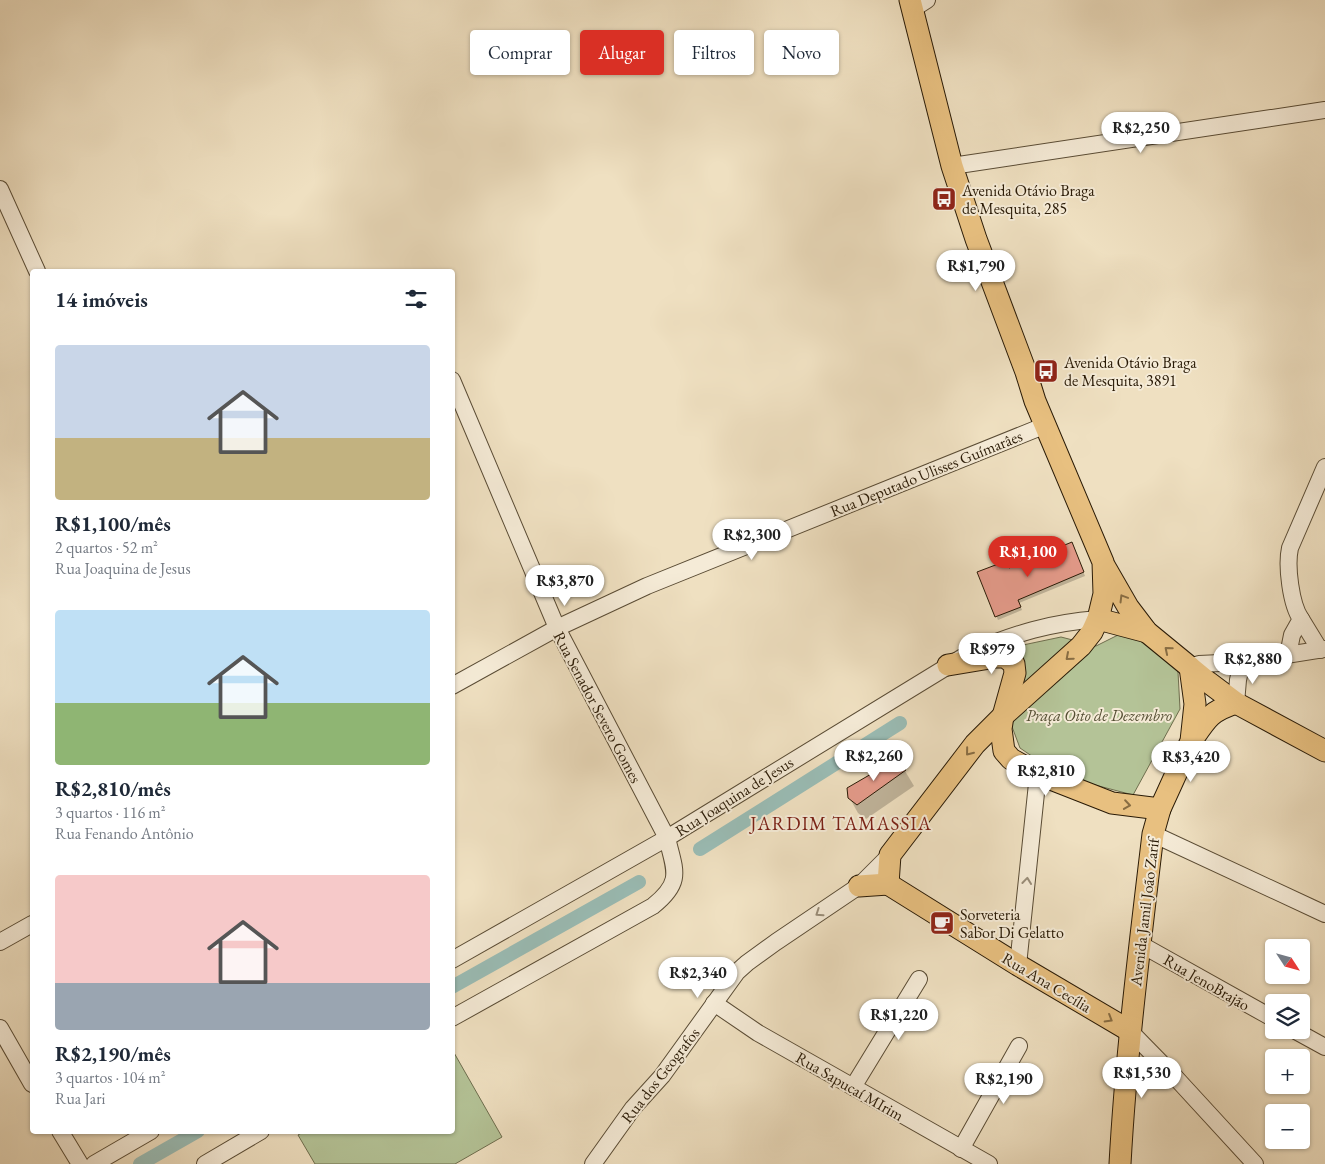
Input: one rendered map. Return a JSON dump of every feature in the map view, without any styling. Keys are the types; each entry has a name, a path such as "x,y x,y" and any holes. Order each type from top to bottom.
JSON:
{"main road":[{"path":"917,3 952,166 1035,402 1103,562 1128,607 1147,632 1236,703 1325,751"},
{"path":"860,886 888,884 890,855 970,750 1003,716 1081,646 1092,632 1098,619 1104,594 1103,562"},
{"path":"1098,619 1147,632"},
{"path":"948,665 996,656 1010,659 1014,664 1015,673 1001,729 1004,751 1023,767 1112,803 1160,809"},
{"name":"Avenida Jamil João Zarif","path":"1120,1164 1124,1089 1153,834 1160,809 1191,741 1195,704 1190,667"},
{"path":"1191,741 1208,718 1217,710 1236,703"},
{"name":"Rua Ana Cecília","path":"888,884 1130,1032"}],"street":[{"path":"952,166 1325,110"},
{"path":"0,189 36,269"},
{"name":"Rua Senador Severo Gomes","path":"455,387 557,628 666,838"},
{"name":"Rua Deputado Ulisses Guímarâes","path":"455,684 557,628 648,586 1046,425"},
{"path":"1190,667 1199,664 1242,662 1322,650 1296,612 1293,604 1288,558 1290,548 1325,467"},
{"name":"Rua Joaquina de Jesus","path":"455,958 666,838 971,652 1021,632 1070,622 1098,619"},
{"path":"1288,656 1292,635 1302,620"},
{"path":"1236,703 1242,662"},
{"path":"1018,965 1038,774"},
{"path":"1153,834 1325,914"},
{"name":"Rua Joaquina de Jesus","path":"455,1016 653,906 665,896 673,886 675,878 675,870 666,838"},
{"name":"Rua dos Geografos","path":"593,1164 633,1108 673,1061 737,972 747,963 860,886 890,855"},
{"path":"0,942 30,925"},
{"name":"Rua JenoBrajão","path":"1140,944 1265,1014"},
{"path":"853,1087 919,979"},
{"name":"Rua Sapucaí MIrim","path":"714,1003 758,1033 988,1164"},
{"path":"0,1028 30,1080"},
{"path":"1130,1032 1176,1078 1255,1164"},
{"path":"1310,1039 1325,1047"},
{"path":"961,1149 1019,1046"},
{"path":"1124,1089 1135,1077 1145,1073 1155,1072 1176,1078"},
{"path":"62,1134 80,1164"},
{"path":"94,1164 146,1134"},
{"path":"205,1164 256,1134"}],"green space":[{"name":"Praça Oito de Dezembro","path":"1126,628 1159,653 1178,672 1180,709 1133,795 1061,776 1020,748 1011,724 1021,683 1023,645 1061,637 1096,646 1118,635"},
{"path":"455,1055 502,1137 455,1164 315,1164 298,1135 455,1134"}],"building":[{"path":"1072,542 1084,572 1018,600 1021,607 995,617 977,572 1006,561 1009,568"},
{"path":"897,759 906,770 857,805 848,798 847,788"}],"waterway":[{"path":"700,849 900,723"},
{"path":"455,985 639,882"},
{"path":"140,1164 193,1134"}],"place":[{"name":"Avenida Otávio Braga de Mesquita, 285","path":"944,199"},
{"name":"Avenida Otávio Braga de Mesquita, 3891","path":"1046,371"},
{"name":"Sorveteria Sabor Di Gelatto","path":"942,923"}],"district":[{"name":"JARDIM TAMASSIA","path":"841,823"}]}
